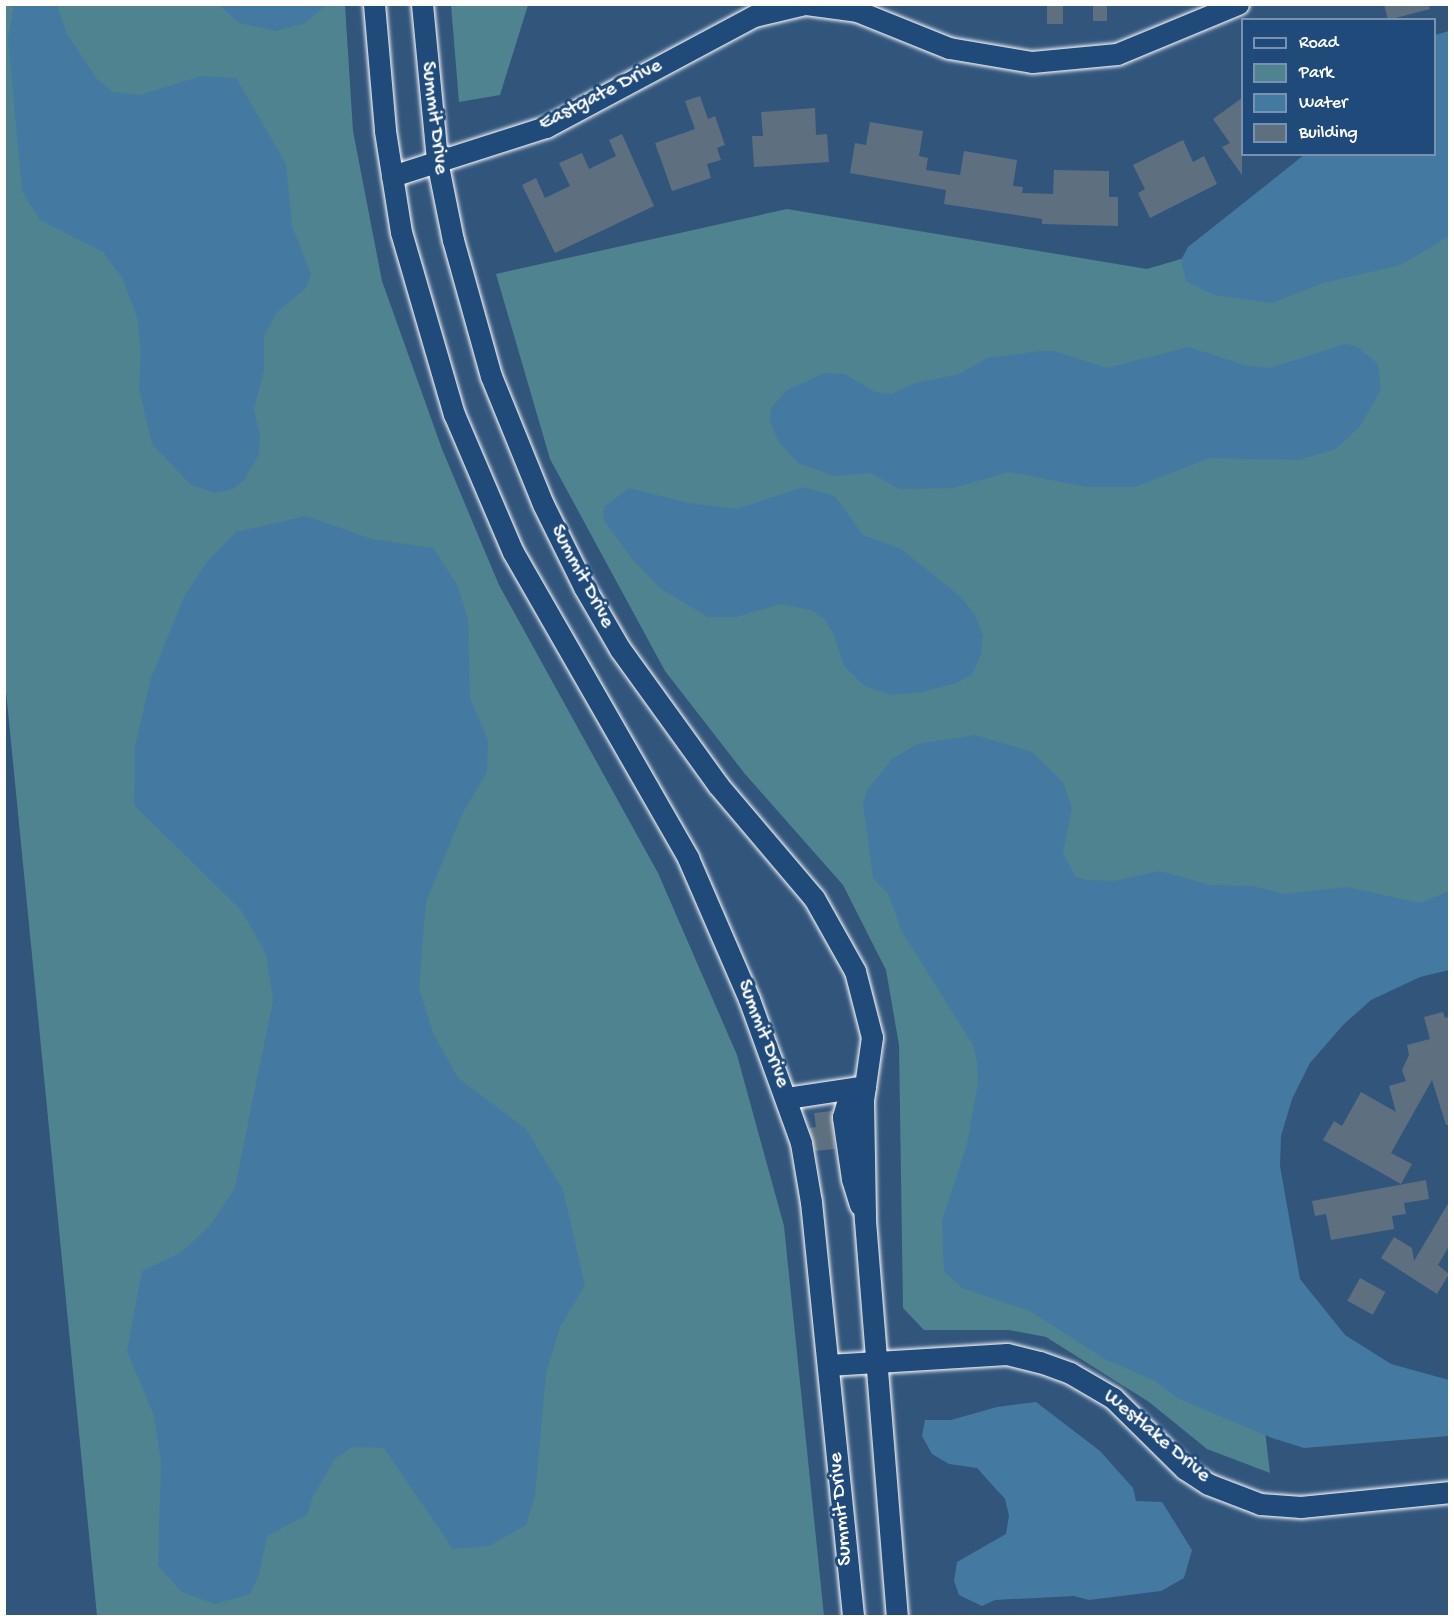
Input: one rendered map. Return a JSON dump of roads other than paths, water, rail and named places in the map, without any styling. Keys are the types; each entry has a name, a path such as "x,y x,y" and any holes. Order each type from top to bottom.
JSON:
{"street":[{"name":"Summit Drive","path":"374,4 400,232 424,319 480,480 554,630 688,858 717,919 787,1098 809,1186 853,1617"},
{"name":"Summit Drive","path":"422,4 437,161 453,240 491,376 543,504 584,587 664,713 718,785 814,898 841,940 855,971 872,1036 866,1086 857,1101 855,1118 897,1617"},
{"name":"Eastgate Drive","path":"392,176 546,127 754,16 805,4 884,12 940,45 990,58 1075,61 1127,51 1238,4"},
{"name":"Summit Drive","path":"787,1098 866,1086"},
{"name":"Westlake Drive","path":"828,1365 1007,1354 1050,1366 1113,1398 1185,1469 1208,1484 1260,1504 1301,1507 1449,1492"}],"water":[{"path":"14,5 57,5 67,34 97,79 113,92 140,95 201,76 236,78 286,164 292,226 311,274 306,288 277,312 264,336 264,370 254,409 260,437 259,454 244,480 233,489 214,493 191,485 152,444 139,388 141,352 137,318 123,279 103,252 40,220 22,191 8,39"},
{"path":"219,5 326,5 305,23 276,31 239,23"},
{"path":"1449,31 1449,236 1401,265 1323,283 1272,303 1214,295 1186,281 1181,260 1188,247 1303,156 1436,156 1436,35"},
{"path":"1345,344 1356,346 1378,364 1381,390 1360,426 1336,449 1299,460 1210,458 1135,487 1086,487 1009,472 953,488 899,489 871,473 834,476 798,463 778,441 770,420 771,408 787,390 825,373 845,374 875,392 892,394 912,384 959,374 987,358 1040,351 1054,351 1107,368 1189,347 1244,365 1270,368"},
{"path":"804,487 835,496 863,535 901,549 961,597 975,615 983,636 981,655 972,674 957,683 922,692 892,695 864,686 844,666 833,633 825,620 811,610 781,604 736,617 708,617 661,589 632,559 603,519 604,507 629,488 689,503 736,509"},
{"path":"306,516 372,539 433,548 458,586 468,620 470,698 488,740 487,772 462,814 426,902 419,988 433,1033 458,1078 526,1129 563,1190 585,1285 560,1327 546,1374 535,1496 526,1525 489,1546 453,1549 384,1448 352,1447 335,1459 313,1496 307,1515 267,1536 259,1575 250,1594 215,1604 182,1592 158,1566 161,1462 154,1416 127,1351 142,1271 180,1253 210,1226 235,1188 273,1000 266,954 241,910 134,805 135,747 151,678 184,597 206,563 236,532"},
{"path":"975,735 1032,752 1063,782 1072,808 1063,852 1075,876 1085,880 1114,881 1160,871 1210,885 1252,886 1284,894 1347,887 1420,903 1449,891 1449,970 1420,977 1371,1000 1343,1025 1310,1063 1292,1099 1281,1136 1280,1166 1300,1279 1345,1335 1391,1364 1449,1380 1449,1436 1304,1448 1272,1438 1179,1399 1155,1381 1103,1358 1030,1311 962,1288 944,1271 942,1220 967,1144 978,1083 977,1063 973,1045 901,930 889,895 873,878 863,804 867,790 892,759 917,744"},
{"path":"1036,1402 1100,1451 1133,1488 1136,1501 1162,1502 1192,1550 1184,1578 1161,1591 1089,1600 1074,1596 995,1600 982,1606 959,1595 954,1581 957,1562 1006,1534 1009,1516 1005,1499 977,1468 949,1464 932,1454 922,1436 925,1420 951,1420 997,1407"}]}
